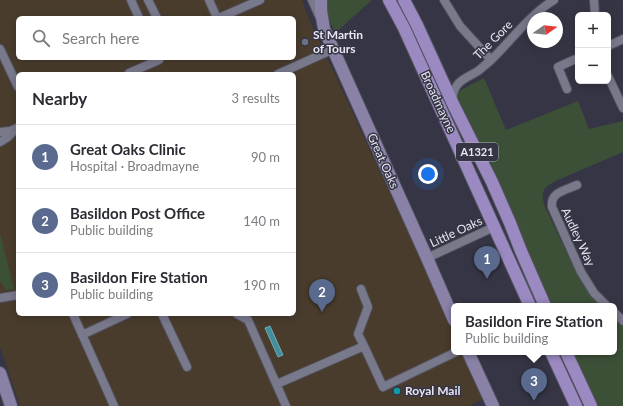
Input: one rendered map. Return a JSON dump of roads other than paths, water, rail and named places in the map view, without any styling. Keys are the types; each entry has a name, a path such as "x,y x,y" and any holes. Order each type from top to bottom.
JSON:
{"main road":[{"name":"Broadmayne","path":"389,0 406,34 529,303"},
{"name":"Broadmayne","path":"404,0 492,182 544,303"},
{"name":"Broadmayne","path":"453,104 470,150 497,214 498,222 494,227"},
{"path":"552,355 576,406"},
{"path":"567,355 591,406"}],"street":[{"path":"131,0 138,16"},
{"path":"148,0 156,16"},
{"path":"209,0 217,16"},
{"path":"223,16 260,0"},
{"path":"312,0 324,30"},
{"name":"Great Oaks","path":"321,0 324,30 451,313"},
{"path":"444,0 460,26 491,60"},
{"name":"The Gore","path":"453,104 454,89 457,85 464,79 480,70 536,14 554,0"},
{"path":"594,0 595,12"},
{"path":"611,45 623,39"},
{"path":"0,49 16,83"},
{"path":"282,72 327,52"},
{"path":"567,89 558,67 575,59"},
{"path":"133,72 156,60"},
{"path":"439,73 447,80 452,81 464,79"},
{"path":"611,82 623,108"},
{"path":"0,132 16,129"},
{"path":"0,142 16,130"},
{"name":"Audley Way","path":"577,185 556,195 551,203 581,272 594,293 604,303"},
{"name":"Little Oaks","path":"427,258 494,227"},
{"path":"360,289 368,307 358,334 383,387 451,354"},
{"path":"0,298 16,295"},
{"path":"74,316 114,406"},
{"path":"82,334 122,316"},
{"path":"163,316 187,367"},
{"path":"241,316 248,320 286,406"},
{"path":"277,384 364,346"},
{"path":"469,355 493,406"},
{"path":"0,375 11,406"},
{"path":"0,375 16,406"}],"water":[{"path":"270,326 283,355 278,357 265,328"}],"place":[{"name":"St Martin of Tours","path":"305,42"},
{"name":"Great Oaks Clinic","path":"487,279"},
{"name":"Basildon Post Office","path":"322,312"},
{"name":"Royal Mail","path":"397,391"},
{"name":"Basildon Fire Station","path":"534,401"}]}
